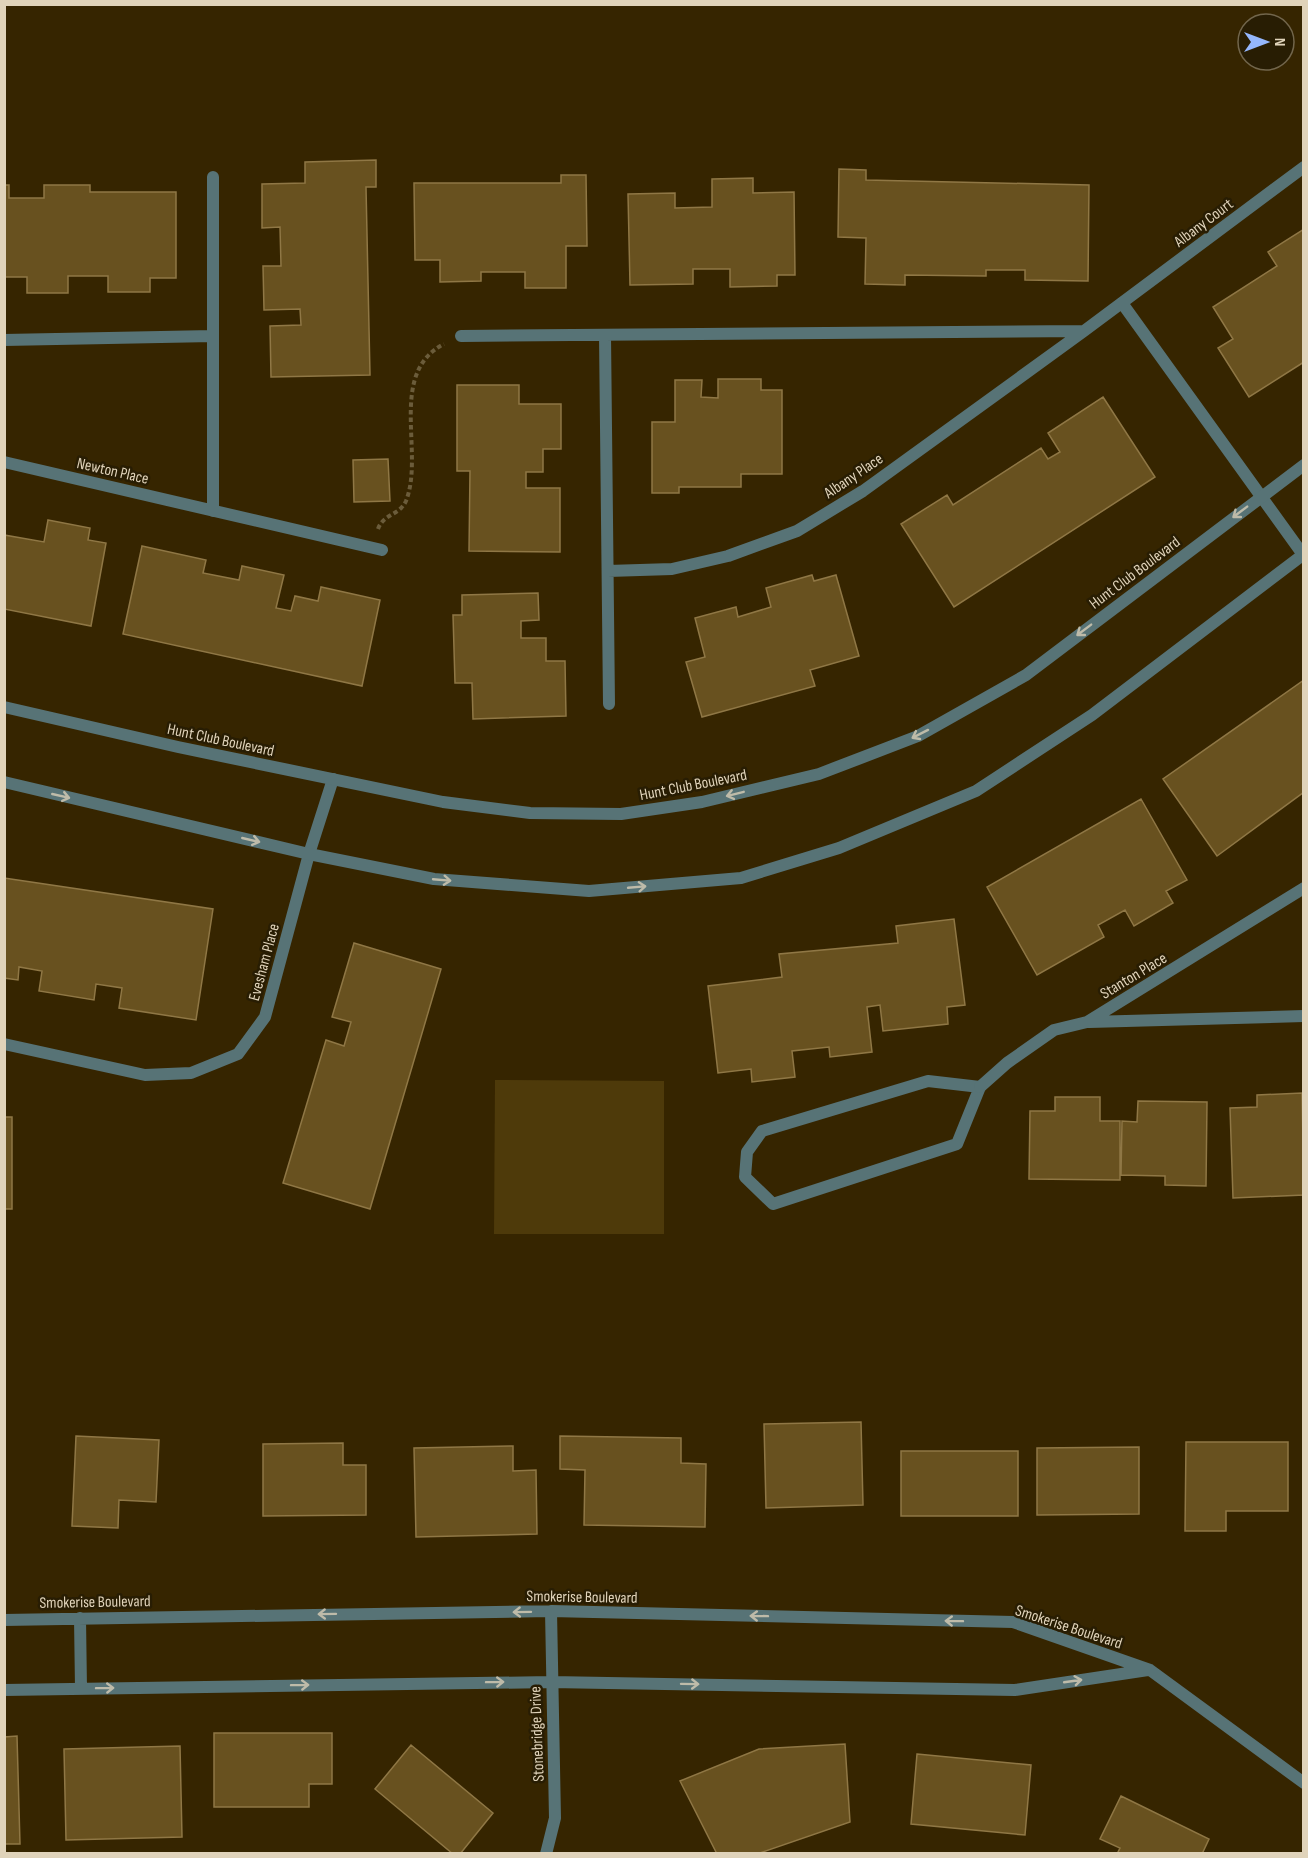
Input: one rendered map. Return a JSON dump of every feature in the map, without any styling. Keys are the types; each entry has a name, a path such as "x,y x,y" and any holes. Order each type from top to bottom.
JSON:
{"street":[{"name":"Albany Court","path":"1122,303 1304,167"},
{"path":"213,177 213,511"},
{"name":"Albany Place","path":"608,571 672,569 728,556 798,531 863,491 1122,303"},
{"path":"4,782 309,854 434,879 589,891 741,878 839,848 976,791 1092,716 1303,555 1122,303"},
{"path":"461,336 1084,331"},
{"path":"605,335 609,704"},
{"path":"4,340 213,336"},
{"name":"Newton Place","path":"4,462 377,549"},
{"name":"Hunt Club Boulevard","path":"4,707 178,747 443,802 530,813 621,814 702,802 819,774 918,736 1026,675 1304,465"},
{"name":"Evesham Place","path":"4,1044 145,1075 190,1073 238,1054 265,1017 309,854 333,779"},
{"name":"Stanton Place","path":"980,1088 1007,1063 1054,1030 1087,1022 1304,888"},
{"path":"1087,1022 1304,1016"},
{"path":"927,1081 980,1088 957,1144 773,1204 745,1177 747,1152 762,1131 927,1081"},
{"name":"Smokerise Boulevard","path":"4,1620 551,1611 1013,1622 1150,1670 1304,1783"},
{"name":"Stonebridge Drive","path":"546,1854 555,1818 551,1611"},
{"path":"80,1618 81,1689"},
{"name":"Smokerise Boulevard","path":"4,1690 551,1682 1015,1690 1150,1670"}],"path":[{"path":"377,549 379,526 384,518 401,509 406,500 411,468 412,386 419,367 437,348 461,336"}],"shaded area":[{"path":"495,1080 664,1081 664,1234 494,1234"}],"building":[{"path":"376,160 376,187 366,187 370,375 271,377 270,326 301,325 300,309 264,310 263,266 281,266 280,227 262,228 262,184 305,183 305,162"},
{"path":"839,169 866,170 866,180 1089,185 1088,281 1025,280 1025,270 986,270 986,276 905,275 905,285 865,284 866,238 838,237"},
{"path":"561,175 586,175 587,246 566,246 566,288 525,288 525,272 481,272 481,281 440,282 440,260 415,260 414,183 561,183"},
{"path":"753,178 753,193 794,192 795,275 777,275 777,286 730,287 730,269 693,269 693,284 630,285 628,194 675,193 675,208 712,207 712,179"},
{"path":"4,185 9,185 9,198 44,198 44,185 90,185 90,192 176,192 176,278 150,278 150,292 108,292 108,276 68,276 68,293 27,293 27,277 4,277"},
{"path":"1304,229 1304,362 1249,397 1218,348 1233,339 1213,307 1277,266 1268,252"},
{"path":"718,379 761,379 761,390 782,390 782,474 741,474 741,487 679,487 679,493 652,493 652,422 675,422 675,380 702,380 701,397 718,398"},
{"path":"457,385 519,385 519,404 561,404 561,449 543,449 543,472 526,472 526,488 560,488 560,552 469,551 470,471 457,471"},
{"path":"1103,397 1155,477 954,607 901,524 947,495 953,505 1041,448 1048,459 1060,452 1048,433"},
{"path":"388,459 390,501 354,502 353,460"},
{"path":"48,520 90,528 88,540 106,543 91,626 4,609 4,535 44,542"},
{"path":"142,546 206,560 203,573 239,580 242,566 284,575 276,608 291,611 295,596 318,601 321,587 380,600 362,686 123,634"},
{"path":"812,575 814,581 836,575 859,656 810,670 815,686 702,717 686,662 705,657 695,618 736,607 738,617 771,607 766,588"},
{"path":"538,593 539,620 521,621 521,638 546,638 546,661 565,661 566,716 473,719 472,683 455,683 453,615 462,615 462,595"},
{"path":"1304,680 1304,792 1217,856 1163,779"},
{"path":"1141,799 1187,880 1166,891 1173,903 1134,926 1125,910 1098,925 1104,937 1037,975 987,887"},
{"path":"4,878 213,909 196,1020 119,1008 122,988 96,984 94,1000 39,991 42,971 19,967 18,980 4,978"},
{"path":"954,919 965,1005 947,1007 948,1024 883,1031 880,1005 867,1007 872,1052 830,1057 829,1047 792,1051 795,1077 752,1082 751,1069 718,1073 708,986 782,977 779,954 898,943 896,926"},
{"path":"354,943 441,969 370,1209 283,1183 326,1040 344,1046 351,1022 332,1017"},
{"path":"1302,1093 1304,1195 1233,1198 1230,1108 1257,1107 1257,1095"},
{"path":"1055,1097 1100,1097 1100,1121 1120,1121 1120,1180 1029,1179 1030,1111 1055,1111"},
{"path":"1138,1101 1207,1102 1206,1186 1165,1185 1165,1176 1121,1175 1122,1121 1137,1122"},
{"path":"4,1117 12,1117 12,1209 4,1209"},
{"path":"861,1422 863,1505 766,1508 764,1424"},
{"path":"76,1436 159,1440 156,1502 119,1500 118,1528 72,1526"},
{"path":"560,1436 681,1438 681,1463 706,1464 705,1527 584,1525 585,1470 560,1469"},
{"path":"1186,1442 1288,1442 1288,1511 1226,1511 1226,1531 1185,1531"},
{"path":"343,1443 343,1465 366,1465 366,1515 263,1516 263,1444"},
{"path":"513,1446 513,1471 536,1470 537,1534 416,1537 414,1448"},
{"path":"1139,1447 1139,1514 1037,1515 1037,1448"},
{"path":"901,1451 1018,1451 1018,1516 901,1516"},
{"path":"214,1733 332,1733 332,1784 309,1784 309,1807 214,1807"},
{"path":"17,1736 20,1844 4,1844 4,1737"},
{"path":"845,1744 850,1822 757,1854 717,1854 680,1781 759,1749"},
{"path":"411,1745 493,1813 460,1854 453,1854 375,1789"},
{"path":"180,1746 182,1837 66,1840 64,1749"},
{"path":"917,1754 1031,1765 1025,1835 911,1824"},
{"path":"1121,1796 1209,1839 1202,1854 1117,1854 1120,1848 1100,1839"}]}
